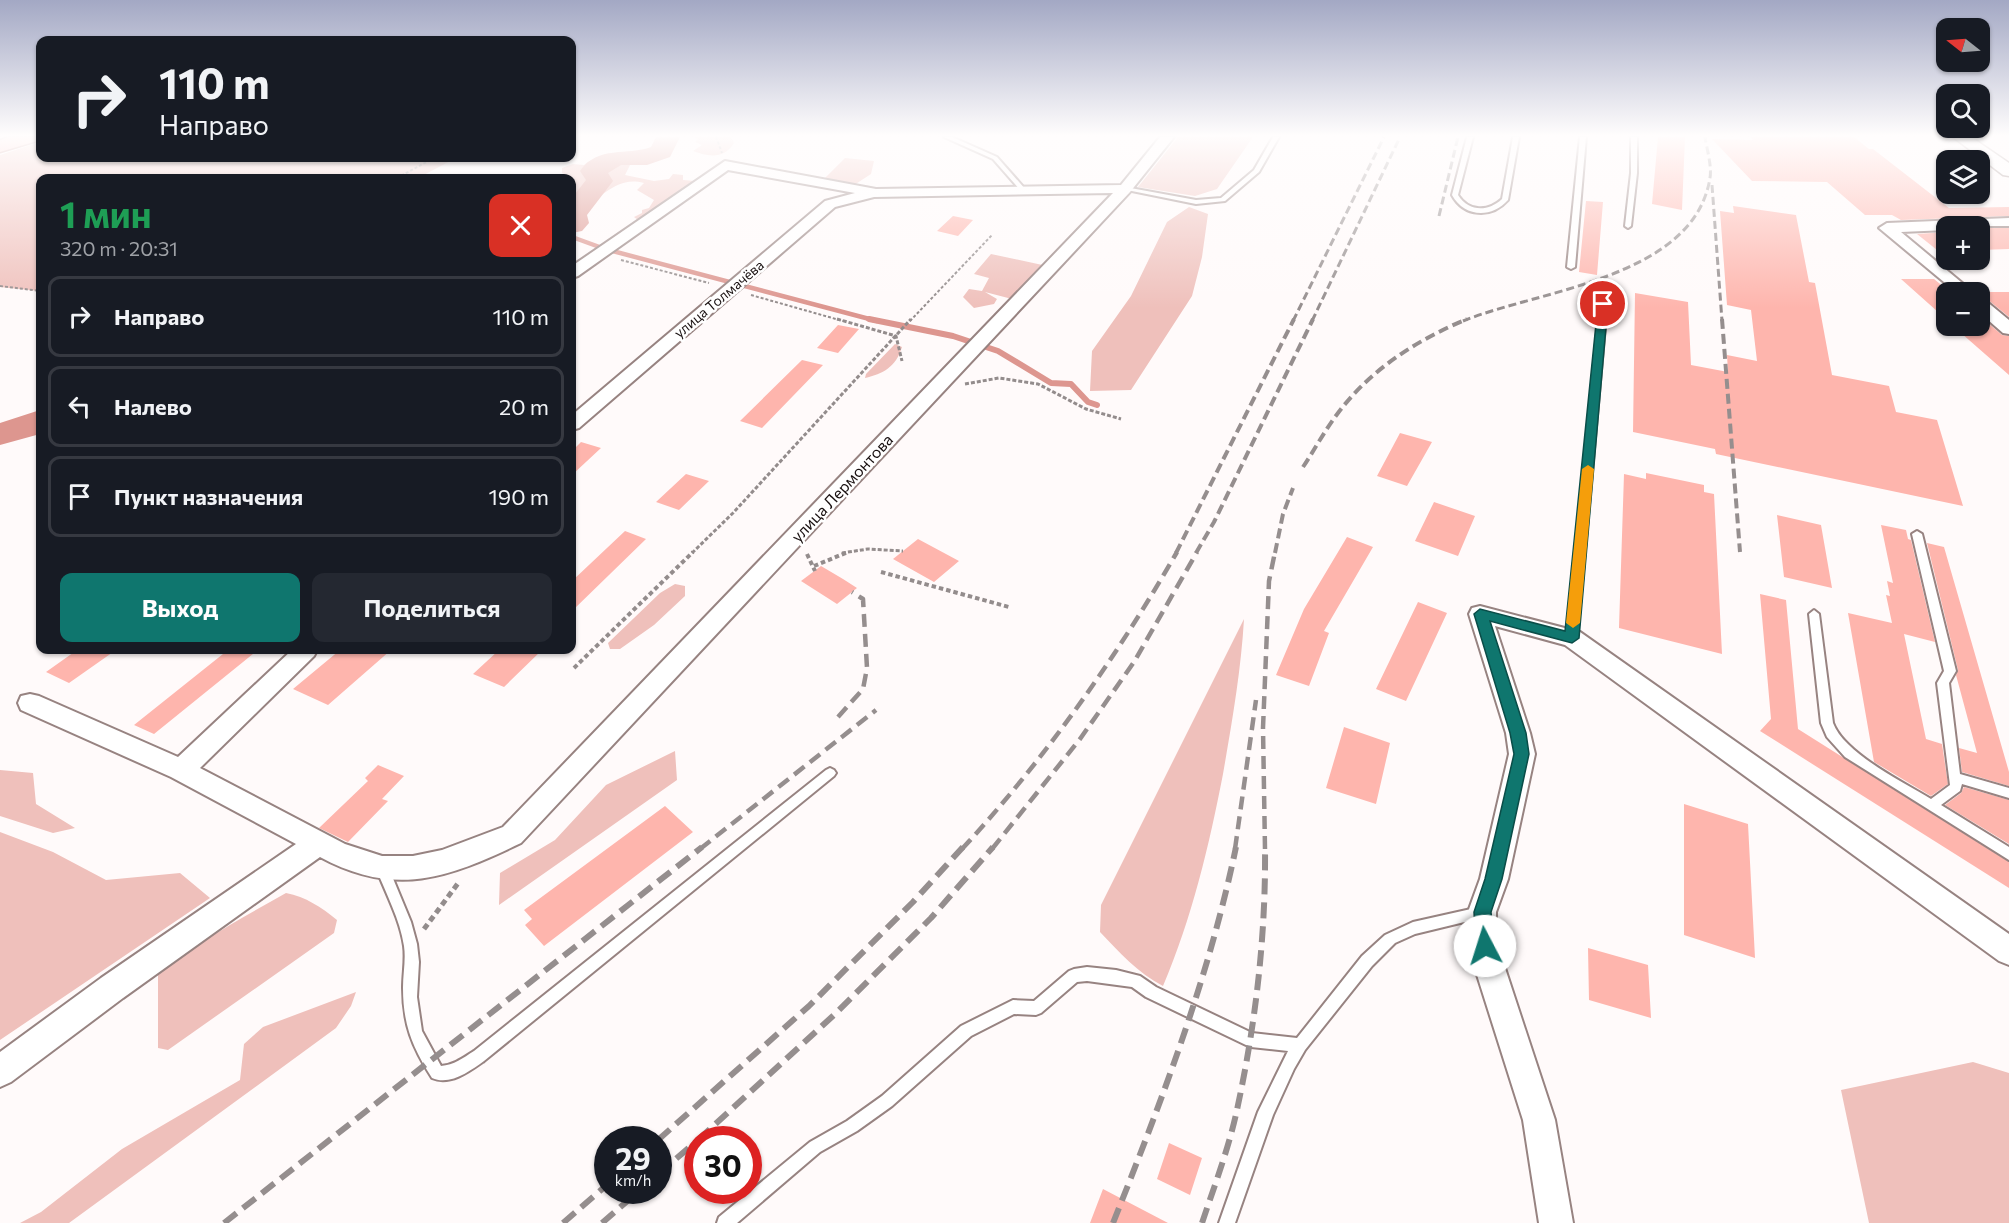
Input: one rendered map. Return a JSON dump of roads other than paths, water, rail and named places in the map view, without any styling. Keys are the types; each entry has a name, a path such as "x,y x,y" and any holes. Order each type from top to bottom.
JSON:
{"street":[{"path":"576,270 684,194"},
{"name":"улица Толмачёва","path":"576,421 830,204 872,194"},
{"name":"улица Лермонтова","path":"381,868 399,869 434,864 512,835 1120,194"},
{"path":"1953,282 1887,228 2009,222"},
{"path":"1990,313 2009,329"},
{"path":"1556,1223 1539,1120 1487,960 1482,933 1482,912 1494,879 1522,754 1518,733 1480,614 1572,638 2009,951"},
{"path":"181,771 302,654"},
{"path":"30,703 181,771 279,821 317,844 349,858 381,868"},
{"path":"0,1071 112,988 317,844"}],"lane":[{"path":"1153,194 1196,202 1223,200 1230,194"},
{"path":"1455,194 1457,202 1466,208 1484,211 1499,206 1505,200 1506,194"},
{"path":"1571,267 1578,194"},
{"path":"1628,226 1632,194"},
{"path":"1572,638 1603,304"},
{"path":"1917,534 1950,671 1942,683 1956,788 1932,805"},
{"path":"1814,614 1827,723 1831,734 1849,754 2009,854"},
{"path":"381,868 405,928 412,954 410,999 413,1030 421,1049 437,1073 446,1074 461,1069 830,773"},
{"path":"1954,777 2009,793"},
{"path":"1227,1223 1266,1112 1300,1045 1367,961 1390,939 1413,928 1482,912"},
{"path":"725,1223 815,1147 852,1126 887,1101 966,1031 1013,1007 1036,1008 1074,976 1087,974 1135,981 1151,992 1251,1040 1300,1045"}],"waterway":[{"path":"576,210 589,194"},
{"path":"576,238 605,249 871,319"},
{"path":"871,319 953,336 998,351 1051,383 1071,384 1088,402 1097,405"},
{"path":"871,319 877,321"},
{"path":"0,434 16,431 36,423"}],"railway":[{"path":"1293,320 1356,194"},
{"path":"1312,321 1373,194"},
{"path":"1439,216 1444,194"},
{"path":"1463,321 1609,275 1645,259 1675,238 1698,212 1704,194"},
{"path":"1713,194 1722,321"},
{"path":"1196,553 1214,522 1313,319"},
{"path":"1303,467 1338,413 1380,369 1430,336 1467,319"},
{"path":"1722,319 1740,552"},
{"path":"1176,553 1293,320"},
{"path":"1275,553 1283,514 1293,488"},
{"path":"962,849 1022,780 1078,706 1154,592 1177,552"},
{"path":"992,849 1080,739 1134,662 1197,552"},
{"path":"1265,849 1263,728 1269,581 1275,552"},
{"path":"838,717 863,689 867,668 863,599 852,592"},
{"path":"1235,849 1256,700"},
{"path":"700,849 876,710"},
{"path":"224,1223 702,847"},
{"path":"672,1128 809,1006 913,902 963,847"},
{"path":"672,1162 835,1014 931,918 993,847"},
{"path":"1113,1223 1183,1038 1212,943 1236,847"},
{"path":"1202,1223 1231,1135 1250,1041 1262,944 1265,849"},
{"path":"563,1223 594,1196"},
{"path":"602,1223 624,1204"}]}
